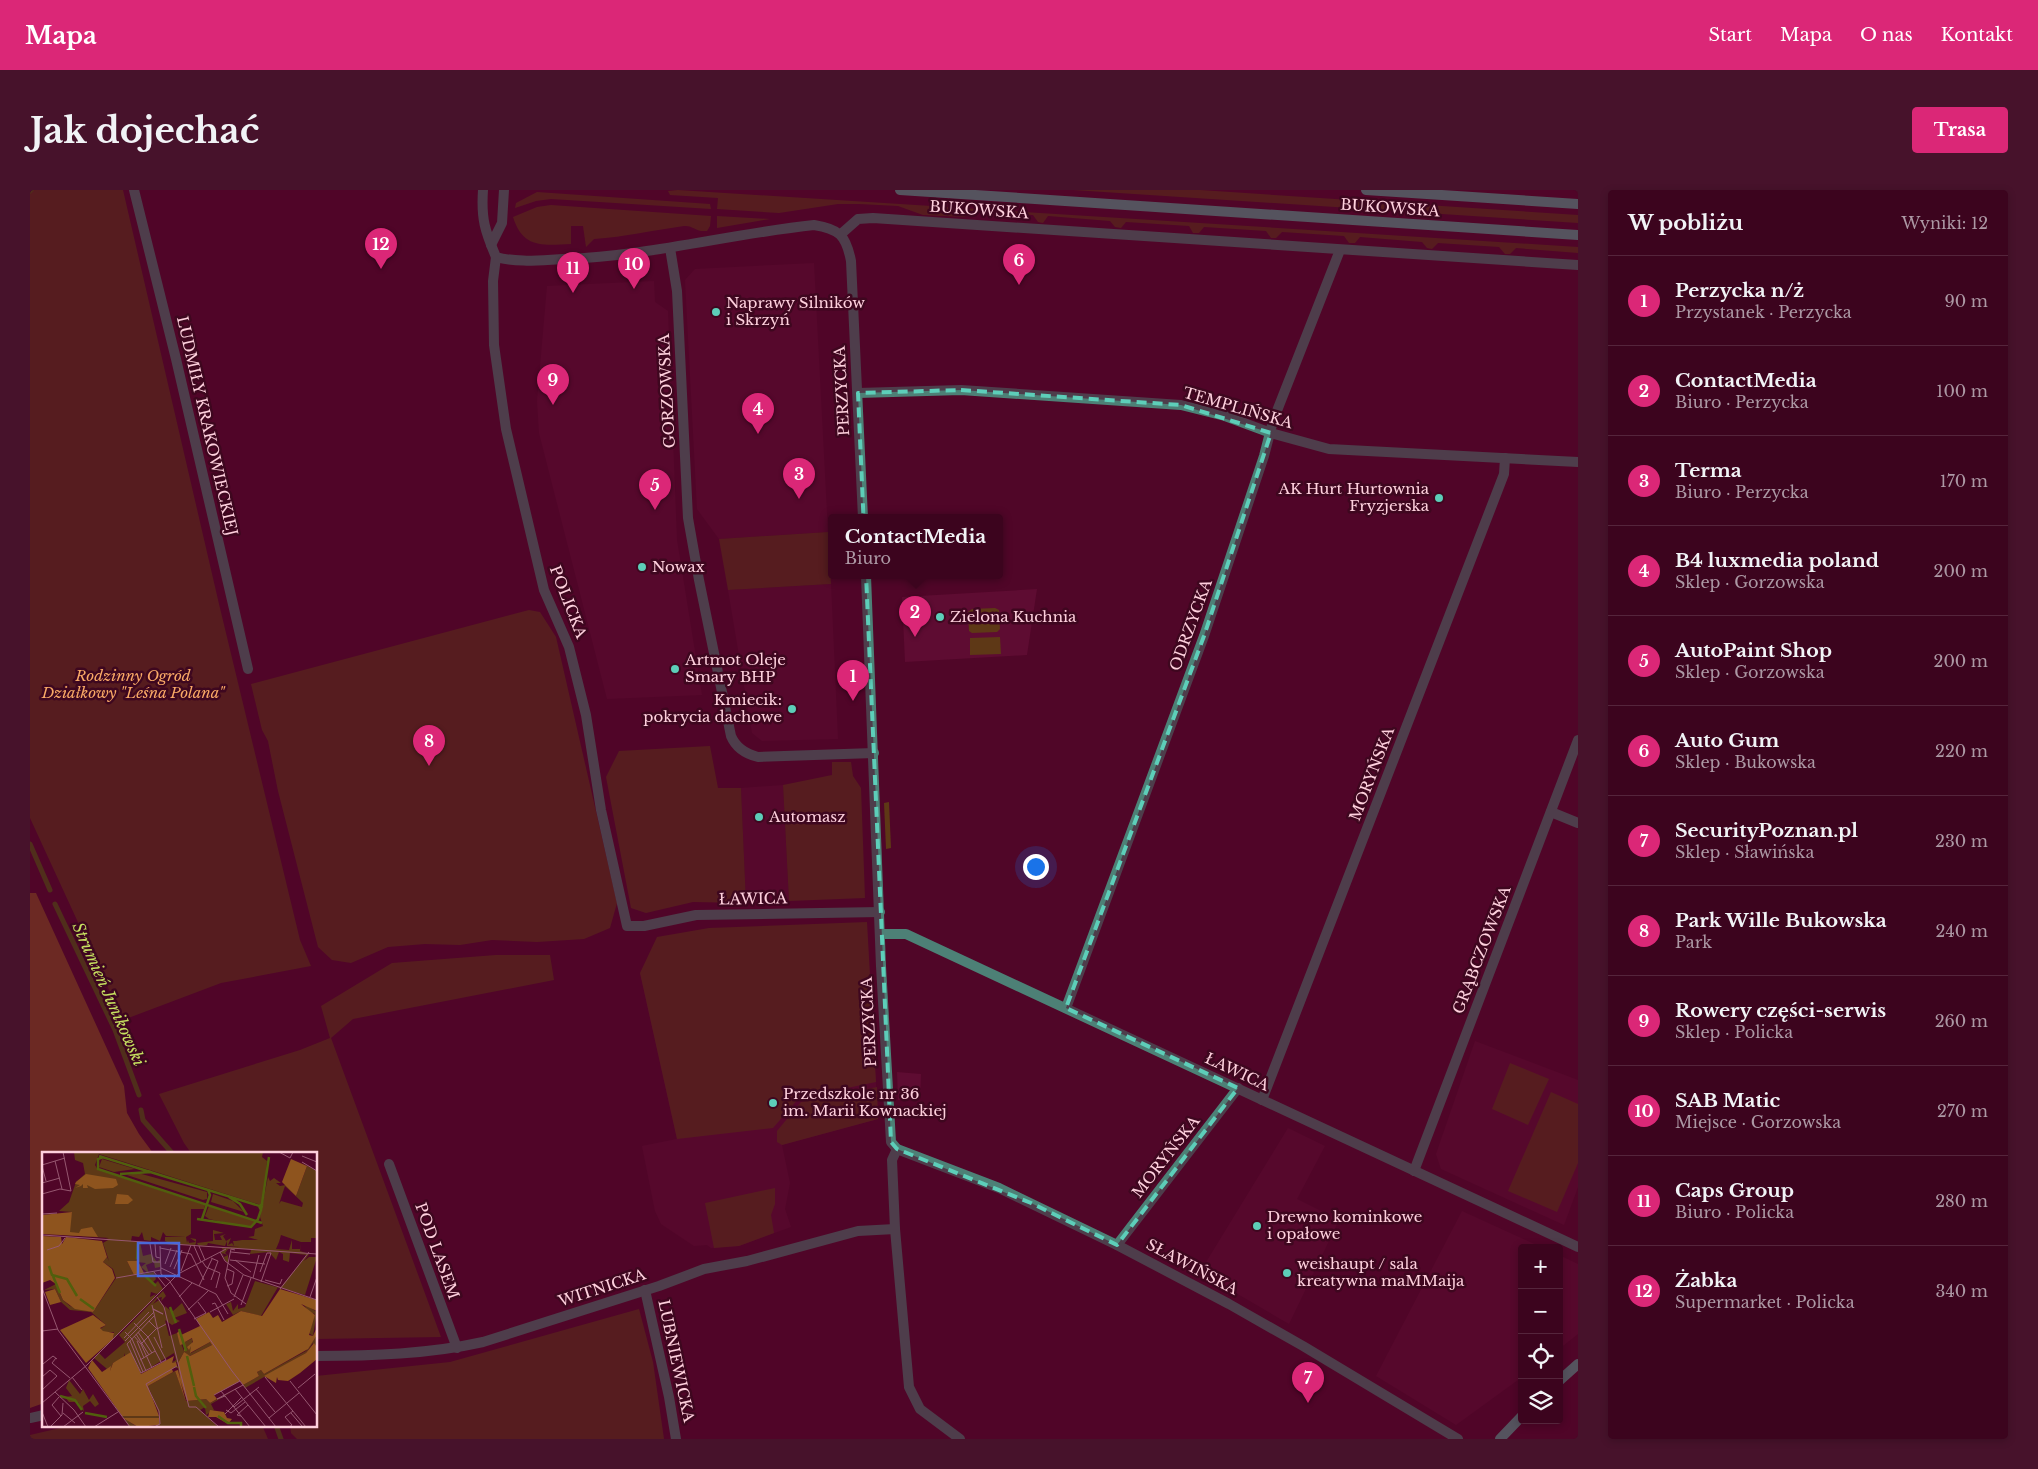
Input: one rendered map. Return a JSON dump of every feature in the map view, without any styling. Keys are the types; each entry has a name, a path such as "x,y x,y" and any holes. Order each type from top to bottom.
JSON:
{"main road":[{"name":"BUKOWSKA","path":"900,190 1578,235"},
{"name":"BUKOWSKA","path":"1366,190 1578,204"},
{"path":"1560,1379 1578,1364"},
{"path":"1500,1439 1518,1420"}],"street":[{"name":"LUDMIŁY KRAKOWIECKIEJ","path":"134,190 176,359 248,669"},
{"path":"483,190 483,222 491,246 496,257 512,261 598,258 814,225 832,228 841,234"},
{"path":"491,246 502,224 504,190"},
{"name":"BUKOWSKA","path":"841,234 858,219 917,221 1578,266"},
{"name":"PERZYCKA","path":"841,234 849,250 851,261 863,514"},
{"name":"GORZOWSKA","path":"670,248 677,290 688,513 698,580 731,736 739,748 750,755 758,757 874,753"},
{"name":"ODRZYCKA","path":"1066,1008 1204,636 1271,433 1273,421 1340,250"},
{"name":"POLICKA","path":"496,257 493,281 494,345 506,429 544,590 570,647 586,715 601,810 627,926"},
{"name":"TEMPLIŃSKA","path":"858,393 961,390 1180,405 1225,416 1271,433 1329,449 1578,462"},
{"name":"MORYŃSKA","path":"1262,1100 1504,474 1505,458"},
{"name":"PERZYCKA","path":"866,579 890,1142 897,1149 892,1160 895,1229 909,1387 920,1409 960,1439"},
{"name":"GRĄBCZOWSKA","path":"1414,1171 1578,740"},
{"path":"1551,812 1578,823"},
{"name":"ŁAWICA","path":"627,926 644,926 696,915 880,912"},
{"name":"ŁAWICA","path":"881,934 906,934 1578,1247"},
{"name":"MORYŃSKA","path":"1117,1245 1238,1088"},
{"name":"SŁAWIŃSKA","path":"897,1149 1031,1202 1117,1245 1229,1304 1303,1346 1448,1435 1458,1439"},
{"name":"POD LASEM","path":"389,1164 457,1348"},
{"name":"WITNICKA","path":"318,1356 386,1354 457,1348 483,1342 704,1269 747,1261 858,1231 895,1229"},
{"name":"LUBNIEWICKA","path":"645,1290 668,1388 676,1439"}],"highlighted area":[{"path":"961,390 1181,405 1271,433 1204,636 1066,1008 1238,1088 1117,1245 1031,1203 897,1149 891,1142 858,393"}],"shaded area":[{"path":"814,263 828,532 719,539 697,509 685,280 695,269"},
{"path":"654,281 655,302 668,311 677,540 702,695 607,699 539,433 537,401 547,286"},
{"path":"831,584 838,739 762,741 752,733 728,590"},
{"path":"1037,589 1027,655 905,662 902,597"},
{"path":"783,785 789,901 746,903 741,788"},
{"path":"30,893 36,893 124,1086 127,1113 152,1152 42,1152 42,1404 30,1408"},
{"name":"Przedszkole nr 36 im. Marii Kownackiej","path":"867,928 878,1119 782,1145 790,1183 785,1209 791,1227 739,1246 711,1248 707,1245 694,1246 661,1224 655,1211 642,1146 677,1139 640,973"},
{"path":"1475,1041 1578,1080 1578,1187 1564,1225 1441,1169 1436,1154"},
{"path":"897,1072 921,1074 920,1099 898,1100"},
{"name":"Drewno kominkowe i opałowe","path":"1288,1128 1325,1146 1297,1199 1339,1220 1289,1324 1200,1272"},
{"path":"1462,1211 1534,1244 1518,1244 1518,1380 1456,1425 1376,1376"},
{"path":"1563,1257 1578,1264 1578,1334 1563,1346"}],"green space":[{"name":"Rodzinny Ogród Działkowy \"Leśna Polana\"","path":"30,190 123,190 219,604 300,940 311,966 221,983 123,1020 30,818"},
{"path":"678,190 1578,247 1578,253 1516,248 1510,254 1505,254 1499,247 1438,243 1432,249 1427,248 1422,242 1360,237 1355,243 1349,243 1344,236 1282,232 1276,238 1271,238 1266,231 1204,227 1199,233 1193,233 1189,226 1126,222 1121,228 1115,227 1110,221 1048,216 1043,223 1038,222 1033,215 971,211 965,217 923,215 898,206 859,204 838,204 779,213 717,209 718,198 670,195 668,191"},
{"path":"1073,190 1200,190 1578,215 1578,223"},
{"path":"537,192 710,204 711,209 551,199 536,201 515,208 516,203"},
{"path":"551,205 711,216 710,226 707,231 684,226 594,239 586,247 583,226 571,226 571,244 552,245 535,243 528,240 522,235 513,217 537,207"},
{"path":"717,216 770,219 717,228"},
{"path":"828,532 828,579 831,579 831,584 728,590 719,539"},
{"path":"995,608 999,610 1000,629 997,632 972,633 969,631 968,612 972,609"},
{"path":"529,610 540,612 556,637 617,903 610,928 584,939 537,942 492,940 460,945 425,944 388,947 351,963 332,960 318,947 278,791 268,741 262,730 251,684"},
{"path":"1000,637 1001,654 970,655 970,638"},
{"path":"710,746 718,788 741,788 746,903 693,902 646,913 631,908 606,777 619,751"},
{"path":"832,762 851,762 853,776 861,788 865,898 789,901 783,785 832,775"},
{"path":"889,802 891,848 886,849 884,803"},
{"name":"Przedszkole nr 36 im. Marii Kownackiej","path":"867,922 876,1082 799,1098 773,1128 677,1139 640,973 657,937 709,928"},
{"path":"496,955 550,955 554,980 353,1019 331,1038 441,1337 318,1339 318,1152 190,1152 159,1094 300,1050 330,1038 321,1006 392,963"},
{"path":"1510,1063 1549,1079 1528,1125 1492,1109"},
{"path":"877,1087 878,1119 782,1145 777,1142 777,1131 801,1102"},
{"path":"1551,1092 1578,1104 1578,1163 1557,1212 1508,1191"},
{"path":"775,1188 775,1204 771,1215 774,1233 739,1246 714,1248 705,1203"},
{"path":"639,1309 653,1362 664,1439 297,1439 291,1433 290,1426 318,1426 318,1376 450,1362"},
{"path":"69,1426 262,1426 268,1439 30,1439 30,1435"}],"waterway":[{"name":"Strumień Junikowski","path":"30,844 50,890"},
{"name":"Strumień Junikowski","path":"55,904 115,1030 139,1095"},
{"name":"Strumień Junikowski","path":"141,1110 143,1120 171,1152"},
{"name":"Strumień Junikowski","path":"276,1426 281,1439"}],"place":[{"name":"Żabka","path":"381,269"},
{"name":"Auto Gum","path":"1019,285"},
{"name":"SAB Matic","path":"634,289"},
{"name":"Caps Group","path":"573,293"},
{"name":"Naprawy Silników i Skrzyń","path":"716,312"},
{"name":"Rowery części-serwis","path":"553,405"},
{"name":"B4 luxmedia poland","path":"758,434"},
{"name":"AK Hurt Hurtownia Fryzjerska","path":"1439,498"},
{"name":"Terma","path":"799,499"},
{"name":"AutoPaint Shop","path":"655,510"},
{"name":"Nowax","path":"642,567"},
{"name":"Zielona Kuchnia","path":"940,617"},
{"name":"ContactMedia","path":"915,637"},
{"name":"Artmot Oleje Smary BHP","path":"675,669"},
{"name":"Perzycka n/ż","path":"853,701"},
{"name":"Kmiecik: pokrycia dachowe","path":"792,709"},
{"name":"Park Wille Bukowska","path":"429,766"},
{"name":"Automasz","path":"759,817"},
{"name":"Przedszkole nr 36 im. Marii Kownackiej","path":"773,1103"},
{"name":"Drewno kominkowe i opałowe","path":"1257,1226"},
{"name":"weishaupt / sala kreatywna maMMaija","path":"1287,1273"},
{"name":"SecurityPoznan.pl","path":"1308,1403"}]}
